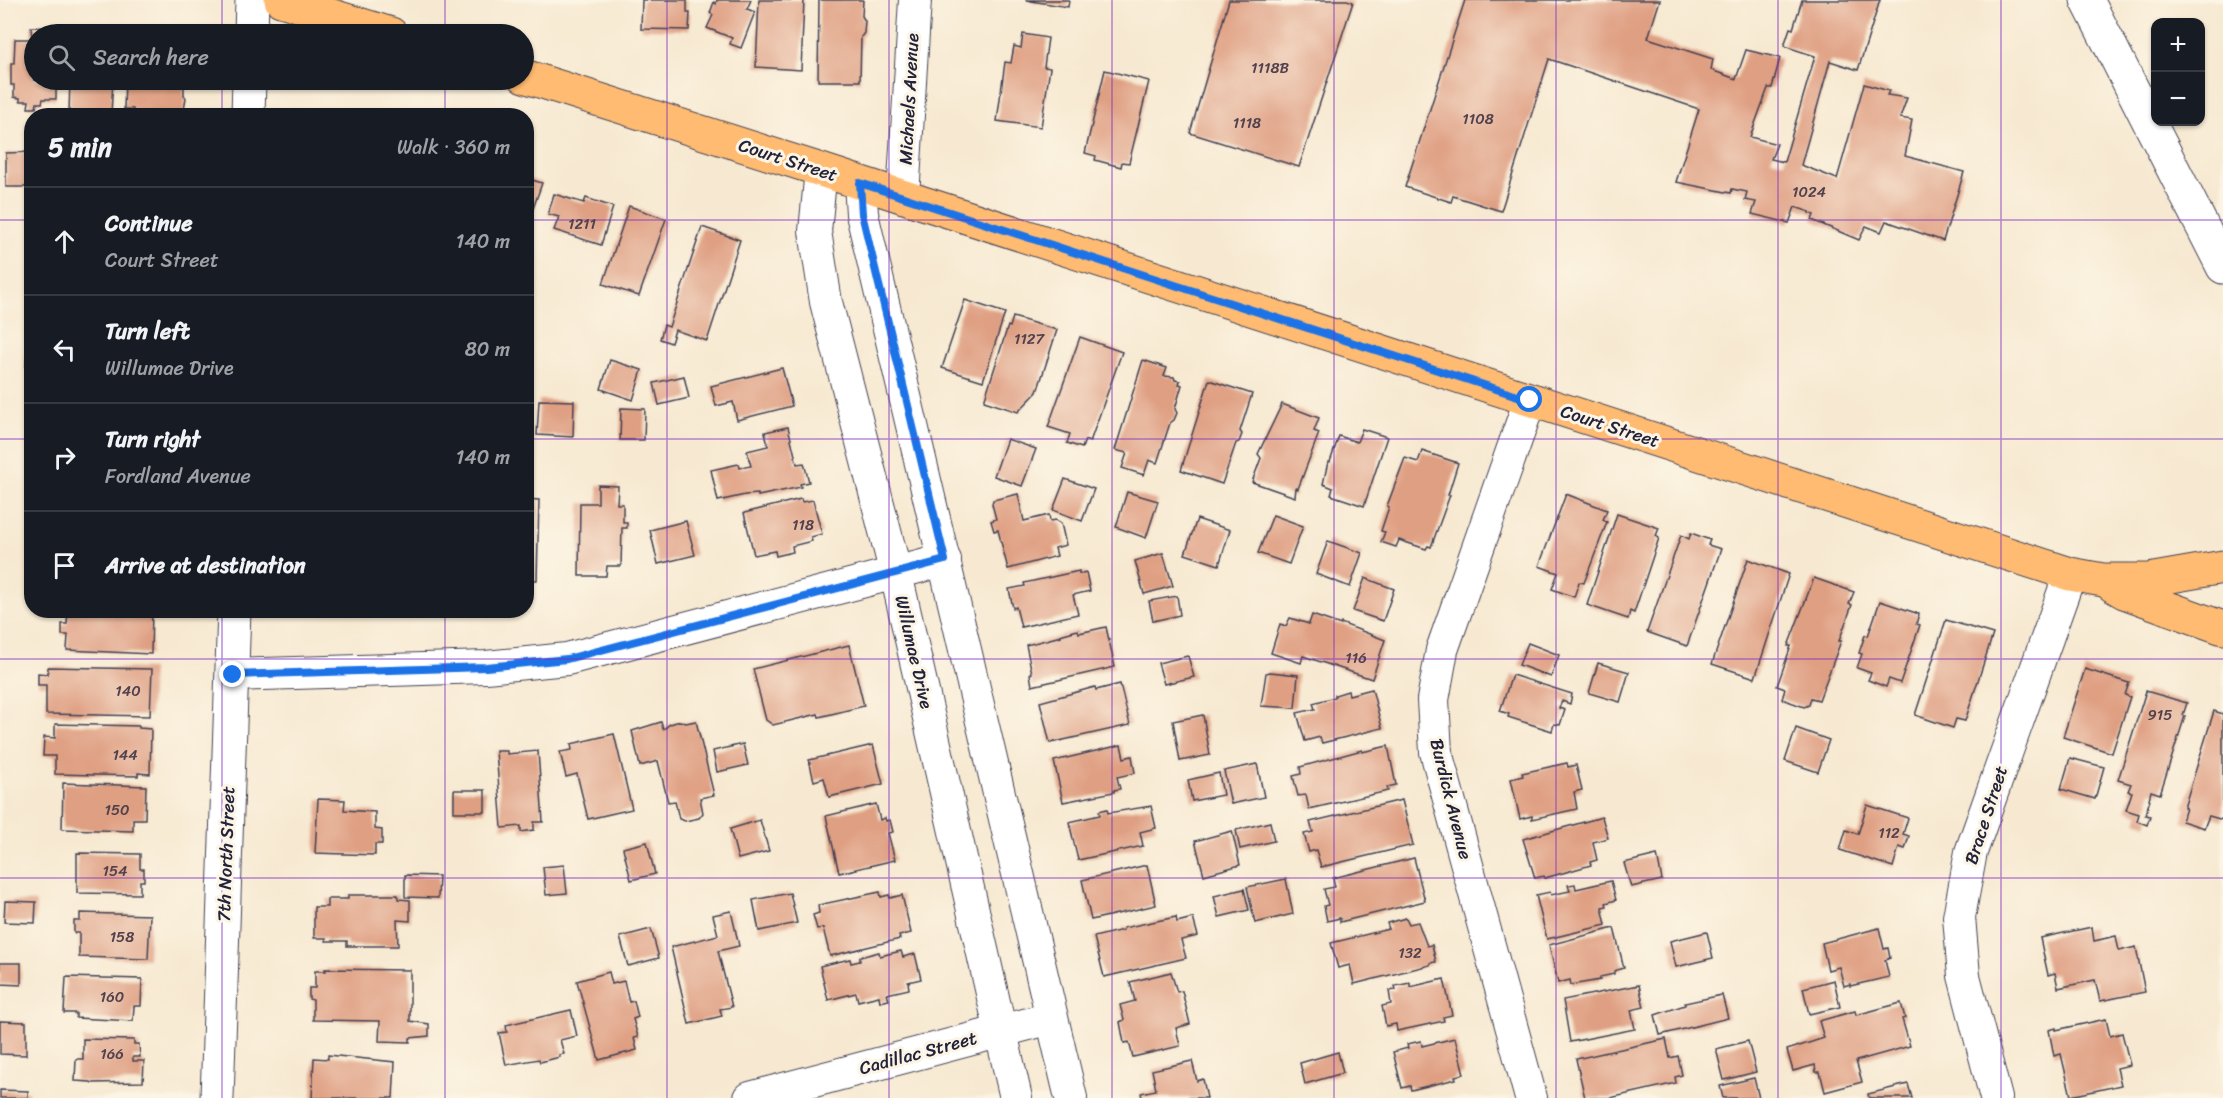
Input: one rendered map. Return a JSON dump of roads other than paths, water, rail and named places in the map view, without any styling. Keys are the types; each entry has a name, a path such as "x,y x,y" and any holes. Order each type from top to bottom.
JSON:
{"main road":[{"path":"281,0 359,24"},
{"name":"Court Street","path":"534,79 2070,574 2103,580 2148,580 2223,567"},
{"path":"2103,580 2124,592 2223,628"}],"street":[{"path":"251,24 252,0"},
{"name":"Michaels Avenue","path":"903,197 915,0"},
{"path":"2087,0 2223,267"},
{"path":"248,108 249,90"},
{"name":"Willumae Drive","path":"821,170 815,231 826,302 896,574 1016,1098"},
{"path":"860,183 862,214 1071,1098"},
{"name":"Burdick Avenue","path":"1530,400 1442,650 1432,700 1436,752 1531,1098"},
{"path":"233,675 486,667 567,659 945,560"},
{"name":"Brace Street","path":"1996,1098 1964,976 1959,917 1971,852 2070,574"},
{"name":"7th North Street","path":"217,1098 234,618"},
{"name":"Cadillac Street","path":"750,1098 1051,1018"}]}
